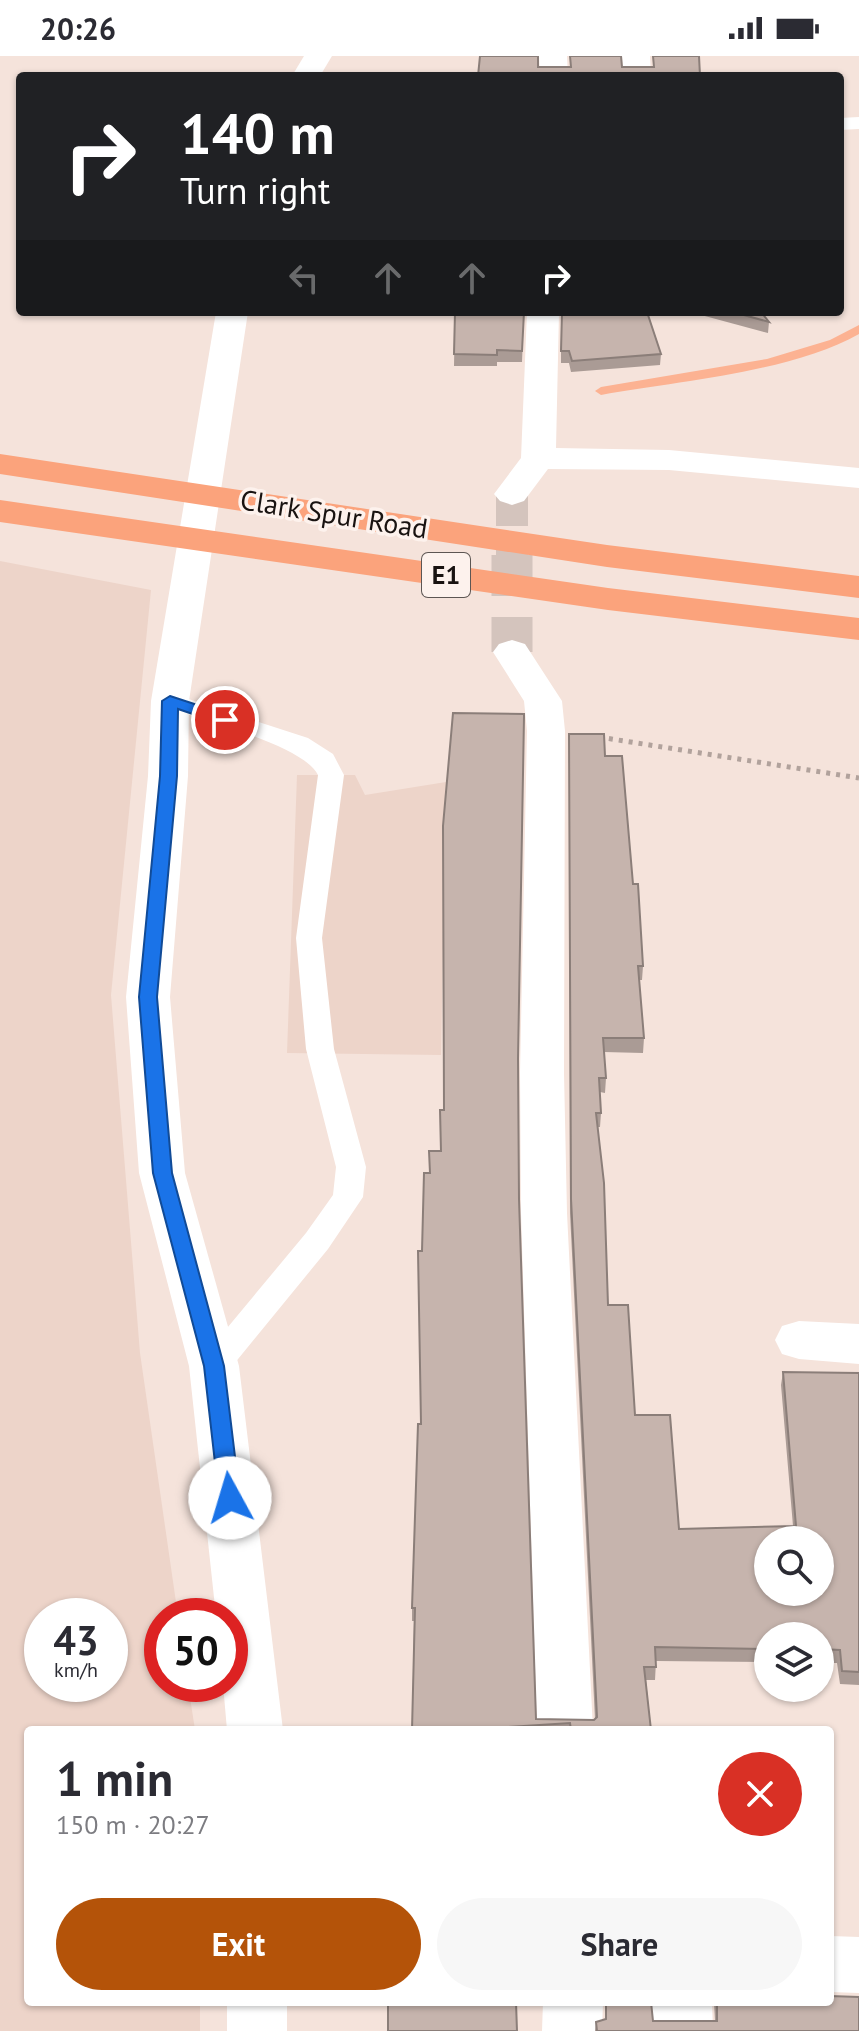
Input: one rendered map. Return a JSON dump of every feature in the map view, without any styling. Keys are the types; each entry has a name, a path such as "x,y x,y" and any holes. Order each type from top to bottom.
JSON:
{"highway":[{"name":"Clark Spur Road","path":"0,464 607,556 859,587"},
{"name":"Clark Spur Road","path":"0,511 608,599 859,629"},
{"path":"719,611 859,644"}],"street":[{"path":"231,316 170,701 168,776 148,997 162,1173 214,1366 255,1726"},
{"path":"512,494 538,458 543,316"},
{"path":"538,458 669,460 859,478"},
{"path":"512,652 543,701 546,731 544,1182 565,1726"},
{"path":"799,1340 859,1344"},
{"path":"834,1964 859,1965"},
{"path":"257,2006 257,2031"},
{"path":"572,2031 573,2006"},
{"path":"682,2006 683,2031"}],"lane":[{"path":"170,701 299,744 324,760 331,775 309,938 320,1049 351,1167 348,1197 317,1241 214,1366"}],"path":[{"path":"546,731 697,750 859,778"}],"shaded area":[{"path":"0,561 151,590 111,995 140,1353 175,1598 144,1598 144,1702 191,1702 194,1726 24,1726 24,2006 200,2006 200,2031 0,2031"},
{"path":"297,775 355,775 365,795 446,782 441,1055 287,1053"}],"building":[{"path":"480,56 538,56 538,67 571,67 570,56 621,56 622,67 654,67 653,56 699,56 700,72 478,72"},
{"path":"455,316 524,316 522,351 497,350 497,355 454,354"},
{"path":"562,316 648,316 661,354 572,361 569,351 561,351"},
{"path":"747,316 764,316 769,322"},
{"path":"453,713 524,714 518,1059 519,1199 536,1719 594,1720 597,1717 571,1199 569,734 604,734 605,756 622,756 633,884 638,884 643,966 638,966 644,1038 603,1038 606,1078 599,1078 601,1113 596,1113 604,1183 608,1305 628,1305 635,1415 670,1415 679,1529 754,1527 754,1606 834,1606 834,1526 796,1526 783,1372 859,1373 859,1672 842,1671 840,1650 834,1650 834,1622 754,1622 754,1649 655,1647 656,1667 644,1667 651,1726 570,1726 570,1723 412,1726 415,1608 412,1608 418,1424 421,1424 418,1251 422,1251 424,1173 430,1173 429,1151 441,1151 440,1110 444,1110 443,826"},
{"path":"834,1996 859,1997 859,2031 597,2031 596,2022 606,2019 606,2006 651,2006 653,2021 717,2021 717,2006 834,2006"},
{"path":"388,2006 516,2006 517,2031 388,2031"}],"waterway":[{"path":"601,391 768,362 834,343 859,329"}],"tunnel":[{"path":"512,494 512,652"}],"route":[{"path":"225,720 170,701 168,776 148,997 162,1173 214,1366 230,1498"}]}
